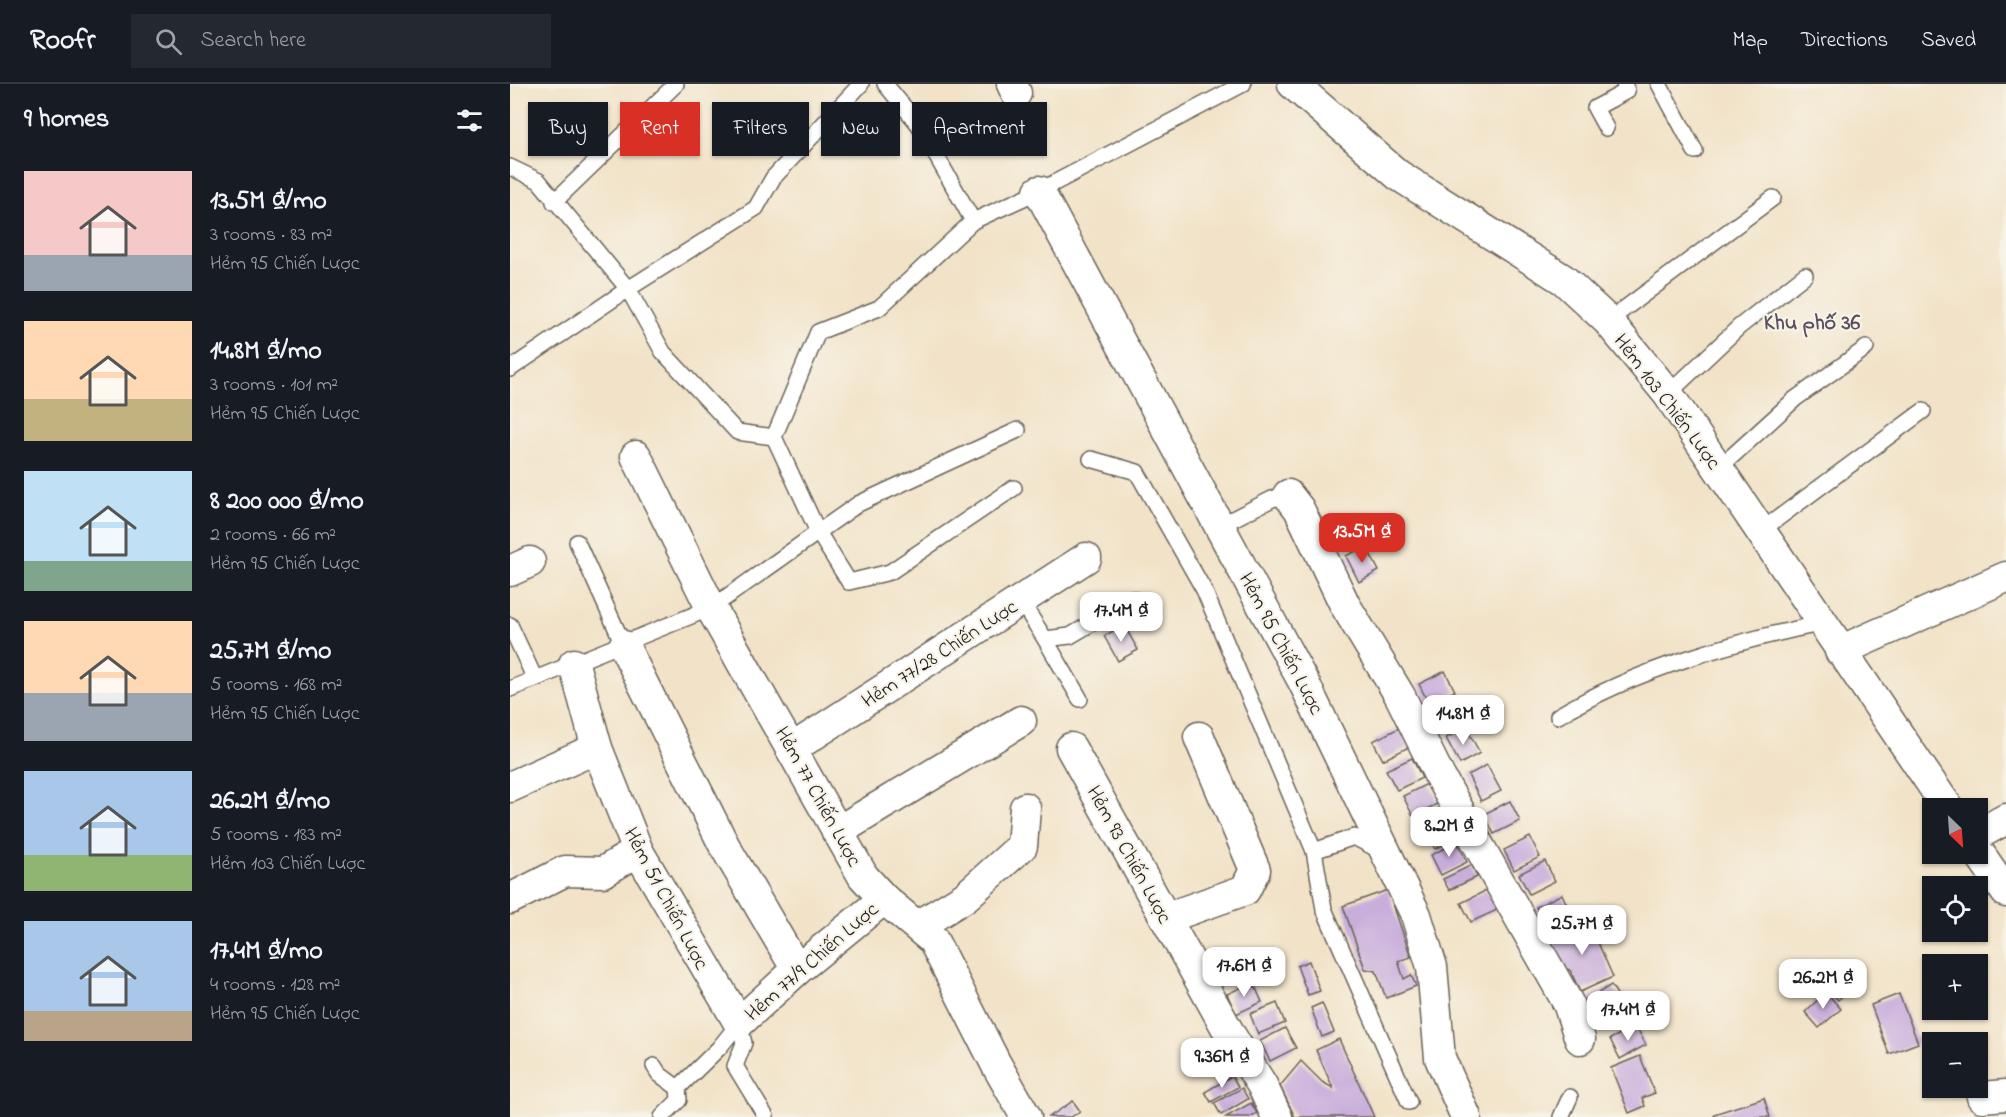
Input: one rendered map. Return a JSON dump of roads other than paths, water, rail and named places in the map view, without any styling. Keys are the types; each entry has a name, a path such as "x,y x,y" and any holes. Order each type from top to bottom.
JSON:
{"street":[{"name":"Hẻm 103 Chiến Lược","path":"1293,84 1398,175 1564,279 1608,321 1668,394 1825,622 1840,651 1941,798"},
{"name":"Hẻm 95 Chiến Lược","path":"1039,191 1305,685 1416,915 1432,967 1440,1058 1466,1117"},
{"name":"Hẻm 77 Chiến Lược","path":"636,456 711,608 793,748 837,832 863,876 884,899 933,940 996,1064 1026,1117"},
{"path":"1288,495 1299,509 1345,605 1400,696 1440,777 1568,1003 1580,1039"},
{"name":"Hẻm 77/28 Chiến Lược","path":"793,748 1086,558"},
{"path":"1840,651 2006,577"},
{"path":"624,645 724,845 797,970"},
{"name":"Hẻm 51 Chiến Lược","path":"574,664 597,748 638,851 739,1023"},
{"path":"837,832 1021,721"},
{"path":"1166,918 1245,890 1255,870 1199,737"},
{"path":"510,788 597,748"},
{"name":"Hẻm 93 Chiến Lược","path":"1071,748 1231,1036 1262,1084 1277,1117"},
{"path":"918,927 965,897 1022,846 1025,808"},
{"path":"1988,829 2006,819"},
{"path":"510,899 565,871 603,872 638,851"},
{"path":"1987,864 2006,892"},
{"name":"Hẻm 77/9 Chiến Lược","path":"739,1023 797,970 884,899"}],"lane":[{"path":"554,202 676,84"},
{"path":"510,369 628,289 756,208 773,178 861,84"},
{"path":"885,84 919,125 973,220"},
{"path":"1014,488 890,572 849,582 818,532 774,437 818,332 879,308 973,220 1039,191 1244,84"},
{"path":"1606,128 1595,108 1627,91 1624,84"},
{"path":"1659,84 1695,151"},
{"path":"510,167 539,181 628,289 663,352 737,432 774,437"},
{"path":"1608,321 1773,198"},
{"path":"1668,394 1738,327 1805,275"},
{"path":"1719,468 1795,399 1866,348"},
{"path":"1762,530 1923,411"},
{"path":"510,689 711,608 858,504 1018,430"},
{"path":"1091,459 1137,472 1204,590 1314,851 1324,909 1409,1102"},
{"path":"1219,526 1272,499 1288,495"},
{"path":"577,542 624,645"},
{"path":"1045,639 1070,636 1133,599"},
{"path":"1020,600 1080,699"},
{"path":"1558,716 1583,701 1636,677 1776,632 1825,622"},
{"path":"510,625 535,679"},
{"path":"1314,851 1354,837 1386,854"},
{"path":"678,1088 719,1048 739,1023"},
{"name":"Hẻm 51 Chiến Lược","path":"739,1023 744,1043 735,1066 766,1117"},
{"path":"654,1066 659,1074 678,1088 679,1100 662,1117"},
{"path":"1561,1117 1570,1096"}],"district":[{"name":"Khu phố 36","path":"1812,321"}]}
